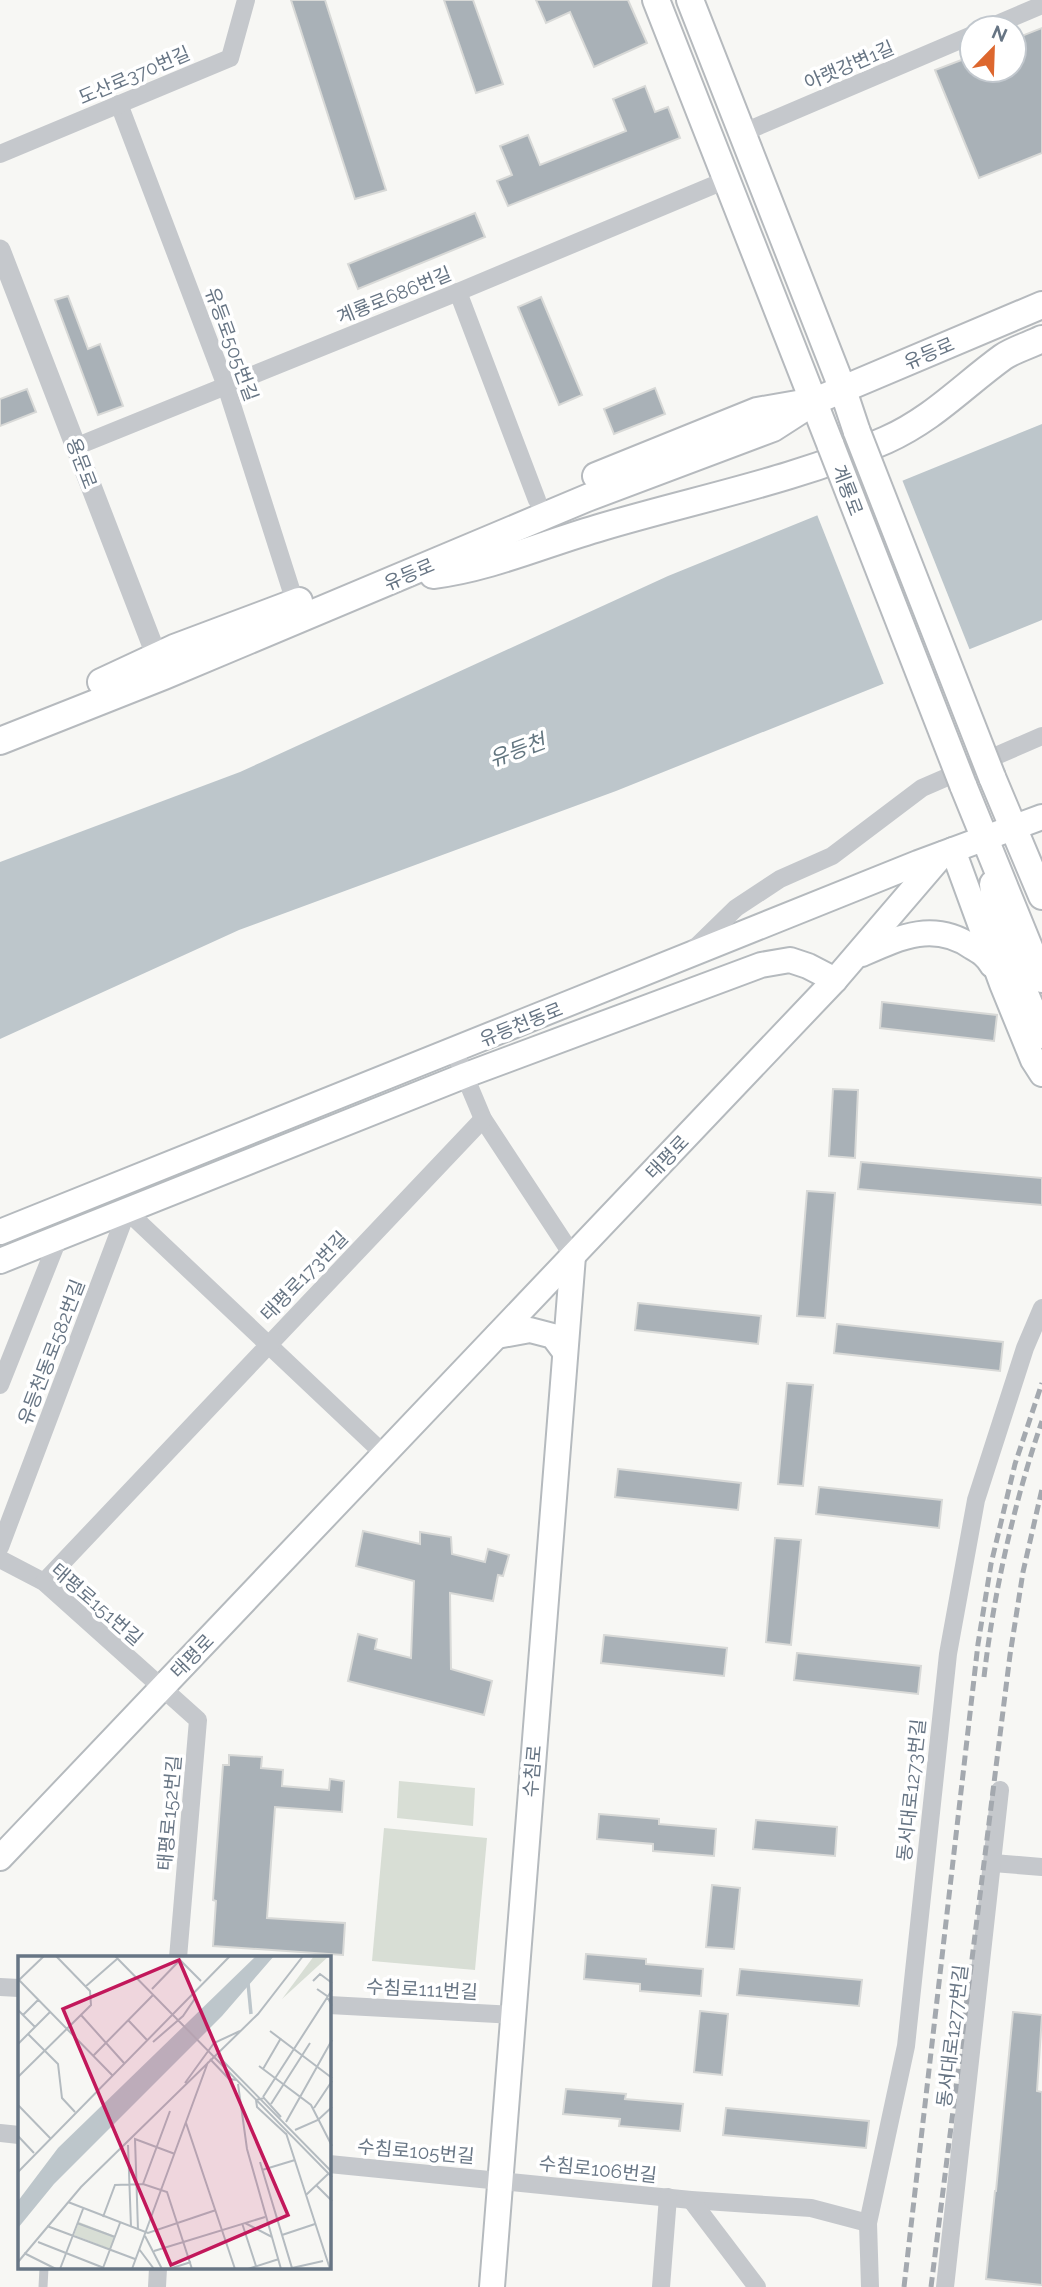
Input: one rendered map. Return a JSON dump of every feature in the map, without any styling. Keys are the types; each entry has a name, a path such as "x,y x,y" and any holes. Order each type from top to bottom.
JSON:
{"main road":[{"name":"계룡로","path":"656,0 963,785 1042,979"},
{"name":"계룡로","path":"690,0 992,777 1014,827 1034,860 1042,896"},
{"name":"유등로","path":"0,722 125,672 160,666 396,579 587,498 773,428 815,401 1042,305"},
{"path":"396,579 458,572 600,527 789,475 843,457 926,419 1006,355 1042,339"},
{"name":"유등로","path":"0,741 295,602 537,500 757,411 815,401"},
{"name":"유등천동로","path":"0,1232 985,837 1042,817"},
{"path":"948,852 1033,1060 1042,1074"},
{"name":"태평로","path":"0,1858 835,980 948,852"},
{"path":"997,865 992,878 995,906 1005,940 1042,1035"},
{"path":"855,957 896,938 940,933 961,939 988,957 1002,984"},
{"name":"유등천동로","path":"0,1261 466,1075 761,965 790,960 835,980"},
{"name":"수침로","path":"492,2287 573,1256"},
{"path":"497,1336 530,1329 553,1336 565,1352"}],"street":[{"name":"도산로370번길","path":"0,154 230,58 246,0"},
{"path":"1021,14 1042,5"},
{"name":"아랫강변1길","path":"743,133 958,41"},
{"name":"유등로505번길","path":"119,104 226,386 295,602"},
{"name":"계룡로686번길","path":"75,447 726,180"},
{"name":"용문로","path":"0,250 160,666"},
{"path":"458,292 537,500"},
{"path":"685,958 736,908 780,879 832,856 922,788 1042,736"},
{"path":"454,1050 483,1119 573,1256"},
{"name":"태평로173번길","path":"44,1582 483,1119"},
{"path":"127,1211 384,1454"},
{"name":"유등천동로582번길","path":"0,1547 127,1211"},
{"path":"0,1385 60,1237"},
{"name":"동서대로1273번길","path":"870,2287 868,2223 906,2046 948,1654 976,1500 1025,1348 1042,1308"},
{"name":"태평로151번길","path":"0,1559 44,1582 161,1688"},
{"name":"태평로152번길","path":"161,1688 198,1720 178,1956"},
{"name":"동서대로1277번길","path":"945,2287 1000,1790"},
{"path":"993,1863 1042,1867"},
{"path":"0,1987 18,1988"},
{"name":"수침로111번길","path":"331,2005 513,2015"},
{"path":"0,2133 18,2135"},
{"name":"수침로105번길","path":"331,2164 500,2180"},
{"name":"수침로106번길","path":"500,2180 691,2200 811,2208 868,2223"},
{"path":"660,2287 667,2197"},
{"path":"691,2200 757,2287"}],"shaded area":[{"path":"399,1781 475,1788 473,1826 397,1818"},
{"path":"384,1828 487,1838 475,1970 372,1961"}],"water":[{"name":"유등천","path":"1042,424 1042,620 616,791 239,930 0,1039 0,862 240,772 668,576"}],"pier":[{"path":"901,477 971,653 885,687 816,512"}],"building":[{"path":"291,0 325,0 386,190 355,199"},
{"path":"444,0 473,0 503,84 476,93"},
{"path":"536,0 628,0 647,43 594,67 570,12 546,23"},
{"path":"1042,28 1042,153 979,178 935,70 958,61 958,84 1028,84 1028,34"},
{"path":"645,86 655,112 668,107 680,138 508,206 497,181 512,175 500,146 528,135 540,165 626,131 613,99"},
{"path":"475,213 485,237 358,289 348,264"},
{"path":"68,296 88,349 100,344 123,406 98,415 55,300"},
{"path":"541,297 582,395 559,405 518,307"},
{"path":"655,388 665,414 614,434 604,409"},
{"path":"27,389 36,412 0,426 0,399"},
{"path":"882,1002 997,1015 994,1041 880,1028"},
{"path":"833,1089 858,1090 855,1158 829,1156"},
{"path":"861,1162 1042,1178 1042,1205 858,1189"},
{"path":"807,1191 835,1193 825,1318 797,1316"},
{"path":"638,1303 761,1316 758,1344 635,1330"},
{"path":"837,1324 1003,1342 1000,1371 834,1353"},
{"path":"787,1383 813,1385 803,1486 778,1484"},
{"path":"618,1469 741,1483 738,1510 615,1497"},
{"path":"819,1487 942,1500 939,1528 816,1514"},
{"path":"363,1531 420,1544 420,1532 451,1537 452,1554 485,1562 488,1549 509,1555 503,1576 498,1575 493,1601 450,1593 451,1669 492,1681 484,1715 348,1681 358,1634 377,1639 375,1649 411,1658 414,1581 356,1566"},
{"path":"775,1538 801,1540 791,1645 766,1642"},
{"path":"604,1635 727,1648 724,1676 601,1663"},
{"path":"797,1653 921,1666 918,1694 794,1680"},
{"path":"229,1755 262,1757 261,1768 283,1770 282,1786 329,1790 330,1779 344,1781 342,1812 275,1807 267,1918 345,1923 343,1955 213,1946 216,1901 213,1900 223,1765 229,1765"},
{"path":"599,1814 659,1819 659,1824 716,1829 714,1856 653,1851 653,1844 597,1839"},
{"path":"756,1820 837,1827 835,1856 753,1849"},
{"path":"712,1885 740,1888 734,1949 706,1947"},
{"path":"586,1954 646,1959 646,1964 703,1969 701,1996 640,1991 640,1984 584,1979"},
{"path":"740,1969 862,1980 859,2006 737,1995"},
{"path":"700,2011 728,2014 722,2075 694,2072"},
{"path":"1013,2012 1042,2015 1037,2091 1042,2092 1042,2285 986,2279"},
{"path":"566,2089 626,2094 625,2099 683,2104 680,2131 619,2126 620,2119 563,2114"},
{"path":"726,2108 869,2121 866,2148 723,2135"}],"railway":[{"path":"904,2287 978,1644 991,1564 1015,1464 1042,1383"},
{"path":"984,1677 1006,1548 1042,1421"},
{"path":"931,2287 1010,1655 1023,1572 1042,1489"}]}
